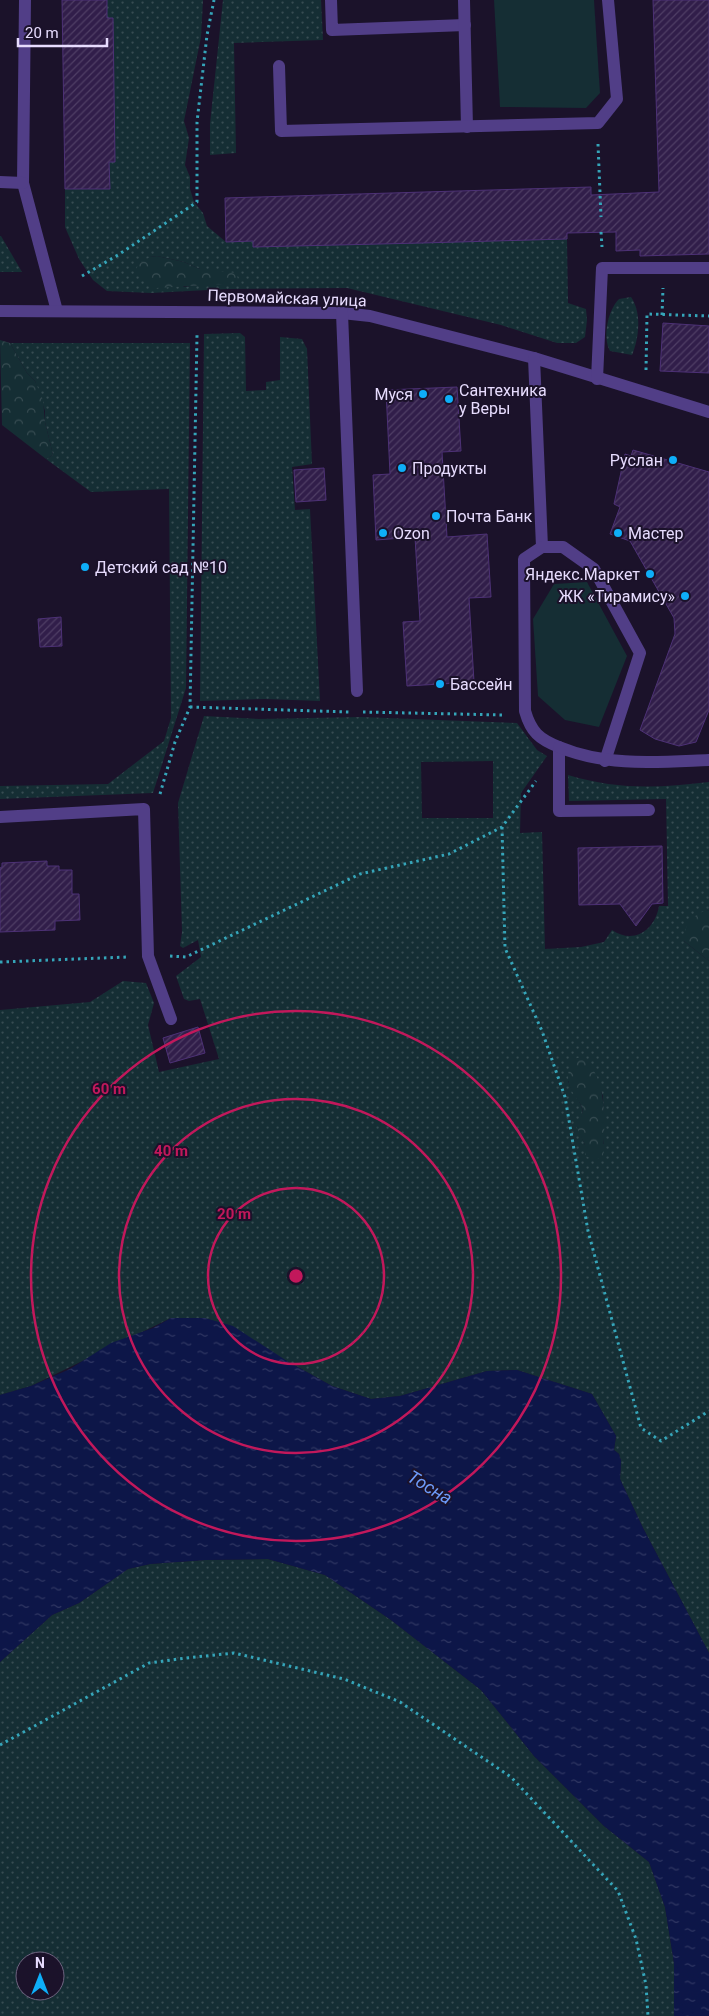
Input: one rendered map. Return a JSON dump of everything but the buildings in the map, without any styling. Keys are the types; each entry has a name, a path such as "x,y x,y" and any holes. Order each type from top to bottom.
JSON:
{"street":[{"path":"25,0 24,182 57,311"},
{"path":"331,0 332,30 465,25"},
{"path":"464,0 467,127"},
{"path":"279,66 281,131 598,123 616,99 608,0"},
{"path":"0,182 24,182"},
{"path":"597,379 602,268 709,268"},
{"name":"Первомайская улица","path":"0,311 342,313 370,316 534,358 709,412"},
{"path":"342,313 357,691"},
{"path":"534,358 542,547"},
{"path":"605,760 640,653 594,569 563,547 542,547 524,559 525,711 530,728 545,741 583,757 605,760 709,760"},
{"path":"559,747 559,811 649,810"},
{"path":"0,818 144,809 148,956 171,1019"}],"path":[{"path":"82,276 118,255 197,202 198,122 207,35 214,0"},
{"path":"598,123 601,216"},
{"path":"647,394 647,314 709,316"},
{"path":"197,335 190,707 350,712"},
{"path":"360,712 510,715"},
{"path":"0,962 148,956 186,957 360,874 449,854 502,827 527,794"},
{"path":"502,827 505,948 542,1031 565,1097 588,1231 641,1428 661,1441 709,1411"},
{"path":"0,1745 149,1663 186,1658 234,1654 344,1679 392,1698 512,1777 618,1891 636,1939 646,1985 648,2016"}],"green space":[{"path":"107,0 203,0 201,37 184,121 189,138 185,165 190,177 190,189 194,202 203,213 207,226 226,242 253,241 253,247 567,239 568,303 586,309 585,337 576,343 557,343 501,325 347,288 227,289 151,293 107,291 93,280 79,259 65,227 65,189 109,189 109,162 115,162 113,19 107,18","holes":["157,256 184,262 200,269 204,284 184,287 150,257"]},
{"path":"223,0 321,0 323,40 234,43 236,153 210,155 210,124"},
{"path":"494,0 594,0 600,93 586,108 500,107"},
{"path":"1,236 22,272 0,272"},
{"path":"157,256 184,262 200,269 236,273 238,279 226,284 156,288 150,286 136,271 138,264 150,257"},
{"path":"631,297 637,310 638,318 636,341 632,355 610,351 606,339 607,324 615,304 619,299"},
{"path":"240,333 245,337 246,391 266,390 266,382 280,380 280,337 302,339 307,349 312,464 292,467 295,510 310,509 320,701 265,699 200,701 204,334"},
{"path":"0,340 10,343 27,373 35,381 43,400 45,422 53,455 46,459 2,425"},
{"path":"10,343 190,343 186,688 153,793 0,799 0,786 108,784 164,741 171,718 169,489 91,492 46,459 53,455 45,422 45,411 35,381 27,373"},
{"path":"587,582 627,656 599,727 565,720 538,696 533,619 554,584"},
{"path":"204,716 259,719 361,717 517,723 537,750 547,756 521,793 520,833 542,832 545,949 581,947 604,942 612,930 628,936 642,933 653,922 659,906 668,906 666,799 569,801 568,775 604,783 638,786 672,786 709,782 709,911 707,910 684,941 709,961 709,1653 643,1528 620,1479 621,1461 619,1454 614,1450 616,1436 592,1394 517,1370 487,1371 400,1396 371,1399 332,1386 287,1361 171,1318 31,1386 0,1395 0,1010 90,1002 123,981 146,983 154,1003 148,1025 159,1072 219,1059 200,999 189,1001 184,999 176,976 201,957 198,940 183,948 180,946 182,932 178,803","holes":["493,761 493,818 422,818 421,762","593,1073 603,1096 604,1144 585,1145 577,1126 581,1119 582,1108 568,1081"]},
{"path":"707,910 709,911 709,961 684,941 687,925 697,915"},
{"path":"581,1057 590,1065 597,1076 603,1102 603,1156 594,1161 585,1155 585,1145 576,1126 582,1113 582,1108 568,1081 571,1060"},
{"path":"268,1559 325,1575 391,1620 481,1690 534,1756 604,1826 649,1862 665,1907 674,1963 674,2016 0,2016 0,1662 52,1615 79,1603 128,1569 150,1564 205,1560"}],"water":[{"name":"Тосна","path":"171,1318 205,1318 233,1326 287,1361 332,1386 371,1399 400,1396 487,1371 517,1370 592,1394 616,1436 614,1450 619,1454 621,1461 620,1479 643,1528 709,1653 709,2016 674,2016 674,1963 665,1907 649,1862 604,1826 534,1756 481,1690 391,1620 325,1575 268,1559 205,1560 150,1564 128,1569 79,1603 52,1615 0,1662 0,1395 31,1386 70,1369 111,1343 153,1328"}],"place":[{"name":"Муся","path":"423,394"},
{"name":"Сантехника у Веры","path":"449,399"},
{"name":"Руслан","path":"673,460"},
{"name":"Продукты","path":"402,468"},
{"name":"Почта Банк","path":"436,516"},
{"name":"Ozon","path":"383,533"},
{"name":"Мастер","path":"618,533"},
{"name":"Детский сад №10","path":"85,567"},
{"name":"Яндекс.Маркет","path":"650,574"},
{"name":"ЖК «Тирамису»","path":"685,596"},
{"name":"Бассейн","path":"440,684"}]}
